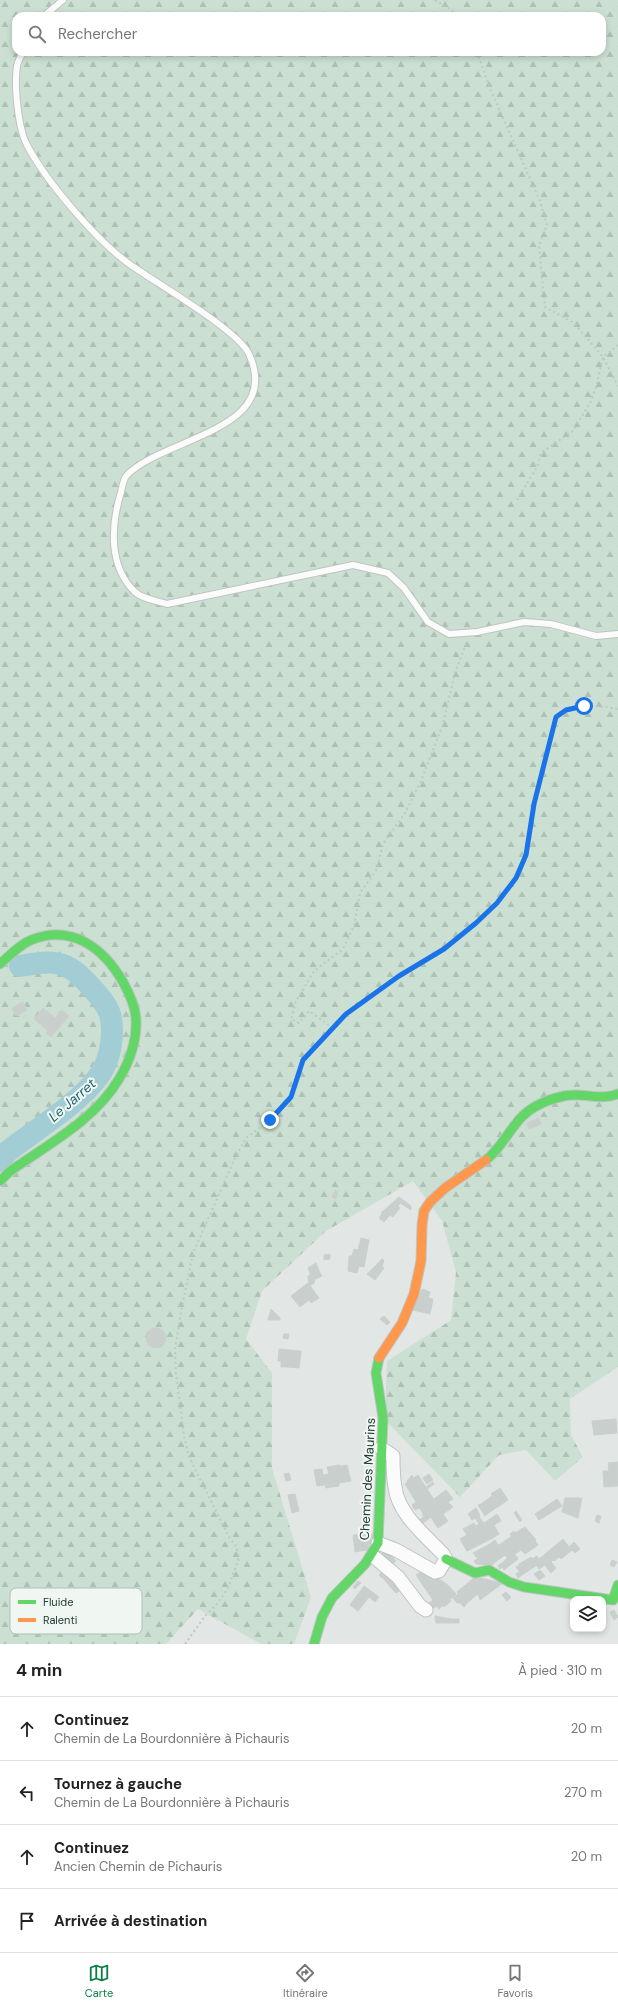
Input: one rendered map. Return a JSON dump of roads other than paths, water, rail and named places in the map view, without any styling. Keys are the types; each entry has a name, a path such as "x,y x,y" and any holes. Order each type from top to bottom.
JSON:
{"street":[{"path":"0,964 31,940 51,935 69,934 89,942 106,955 119,974 131,998 136,1020 134,1043 126,1067 114,1087 96,1107 9,1172 0,1181"},
{"name":"Chemin des Maurins","path":"314,1644 322,1618 336,1593 374,1556 378,1542 381,1448 384,1415 376,1369 380,1355 405,1318 418,1274 422,1254 423,1212 438,1192 490,1158 502,1144 520,1116 534,1107 552,1099 581,1094 604,1099 618,1094"},
{"path":"381,1448 393,1456 395,1488 410,1519 446,1559 475,1573 489,1570 509,1582 524,1587 613,1600 618,1586"},
{"path":"378,1542 436,1572 440,1571 446,1559"},
{"path":"374,1556 398,1577 420,1606 426,1610"}],"lane":[{"path":"49,12 63,0"},
{"path":"21,56 17,66 17,105 26,143 47,177 96,235 126,261 233,334 248,353 257,381 248,405 227,423 153,457 126,476 116,509 113,547 124,579 137,594 167,604 353,566 388,573 404,588 428,622 449,634 470,632 524,622 552,624 596,636 618,634"}],"waterway":[{"name":"Le Jarret","path":"0,1161 7,1152 55,1117 79,1097 98,1077 106,1064 112,1034 110,1015 104,1002 75,971 60,964 52,963 20,966"}]}
